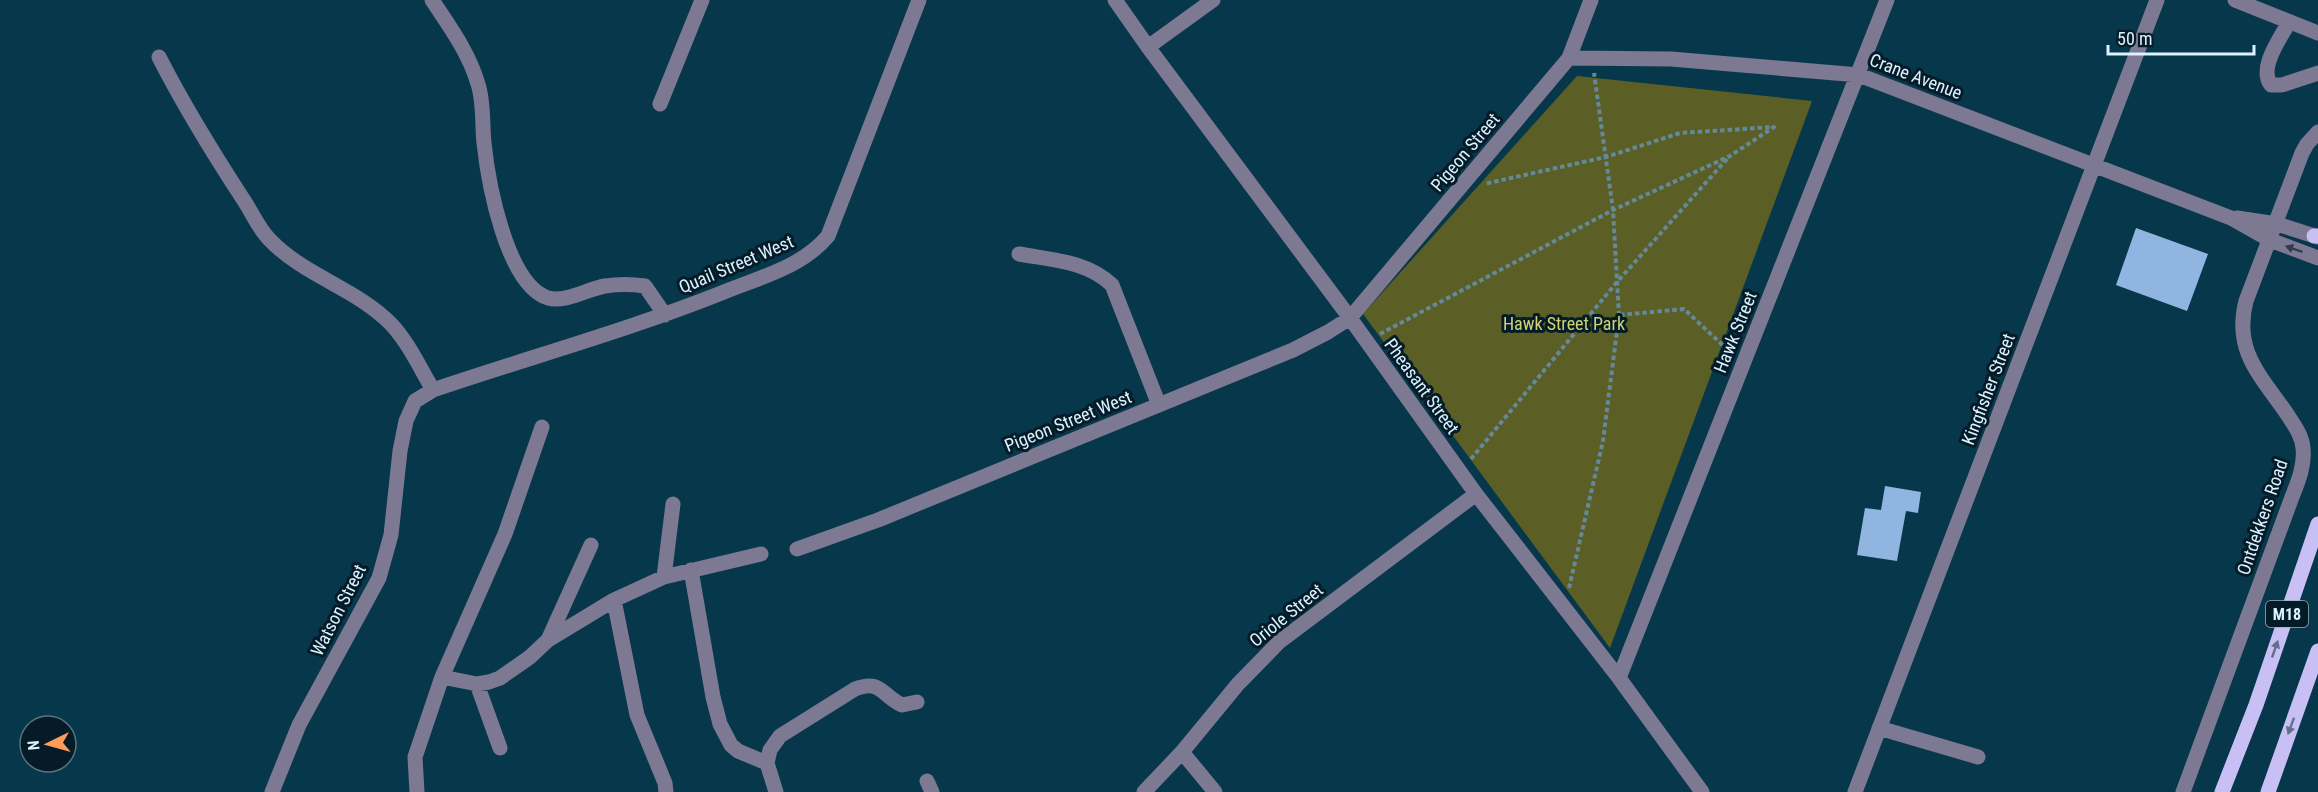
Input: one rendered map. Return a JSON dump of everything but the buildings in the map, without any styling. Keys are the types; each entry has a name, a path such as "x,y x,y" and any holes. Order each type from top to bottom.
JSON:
{"main road":[{"name":"M18","path":"2222,792 2256,705 2318,524"},
{"path":"2268,792 2317,654"}],"street":[{"path":"432,0 472,64 479,86 485,153 501,231 509,252 535,291 561,300 603,286 624,283 645,286 665,315"},
{"path":"660,104 702,0"},
{"name":"Quail Street West","path":"414,401 433,390 665,315 782,269 806,257 819,247 828,236 920,0"},
{"name":"Pheasant Street","path":"1115,0 1148,48 1350,318 1476,494 1619,678 1701,792"},
{"path":"1148,48 1213,0"},
{"name":"Pigeon Street","path":"1350,318 1569,58 1591,0"},
{"name":"Hawk Street","path":"1619,678 1887,0"},
{"name":"Kingfisher Street","path":"1855,792 2157,0"},
{"path":"2235,0 2318,33"},
{"path":"2289,22 2267,67 2266,79 2271,86 2318,73"},
{"path":"159,57 181,100 214,155 269,240 294,260 370,306 391,324 410,350 433,390"},
{"name":"Crane Avenue","path":"1569,58 1671,59 1859,75 2232,218 2270,240 2318,258"},
{"name":"Ontdekkers Road","path":"2183,792 2303,462 2304,447 2299,432 2252,363 2243,340 2242,317 2302,153 2318,132"},
{"name":"Crane Avenue","path":"2232,218 2277,224 2317,236"},
{"path":"1019,254 1085,266 1099,273 1112,285 1159,405"},
{"name":"Pigeon Street West","path":"797,549 878,520 1293,350 1350,318"},
{"name":"Watson Street","path":"272,792 299,725 379,578 391,535 406,421 414,401"},
{"path":"417,792 415,757 442,677 506,534 542,426"},
{"name":"Oriole Street","path":"1144,792 1182,752 1238,684 1279,642 1476,494"},
{"path":"664,577 673,504"},
{"path":"548,640 591,545"},
{"path":"442,677 477,684 500,678 530,657 548,640 614,600 664,577 761,554"},
{"path":"691,570 713,697 720,724 731,745 738,751 767,763"},
{"path":"614,600 637,716 665,783 666,792"},
{"path":"477,684 500,748"},
{"path":"776,792 767,763 770,750 780,736 855,689 867,685 873,685 902,705 917,702"},
{"path":"1879,728 1978,757"},
{"path":"1182,752 1215,792"}],"path":[{"path":"1564,608 1603,441 1619,315 1612,210 1592,58"},
{"path":"1366,341 1612,210 1730,156 1774,127 1680,133 1606,157 1458,189"},
{"path":"1460,472 1617,282 1730,156"},
{"path":"1619,315 1684,309 1743,365"}],"green space":[{"name":"Hawk Street Park","path":"1577,76 1812,101 1610,648 1363,314"}]}
